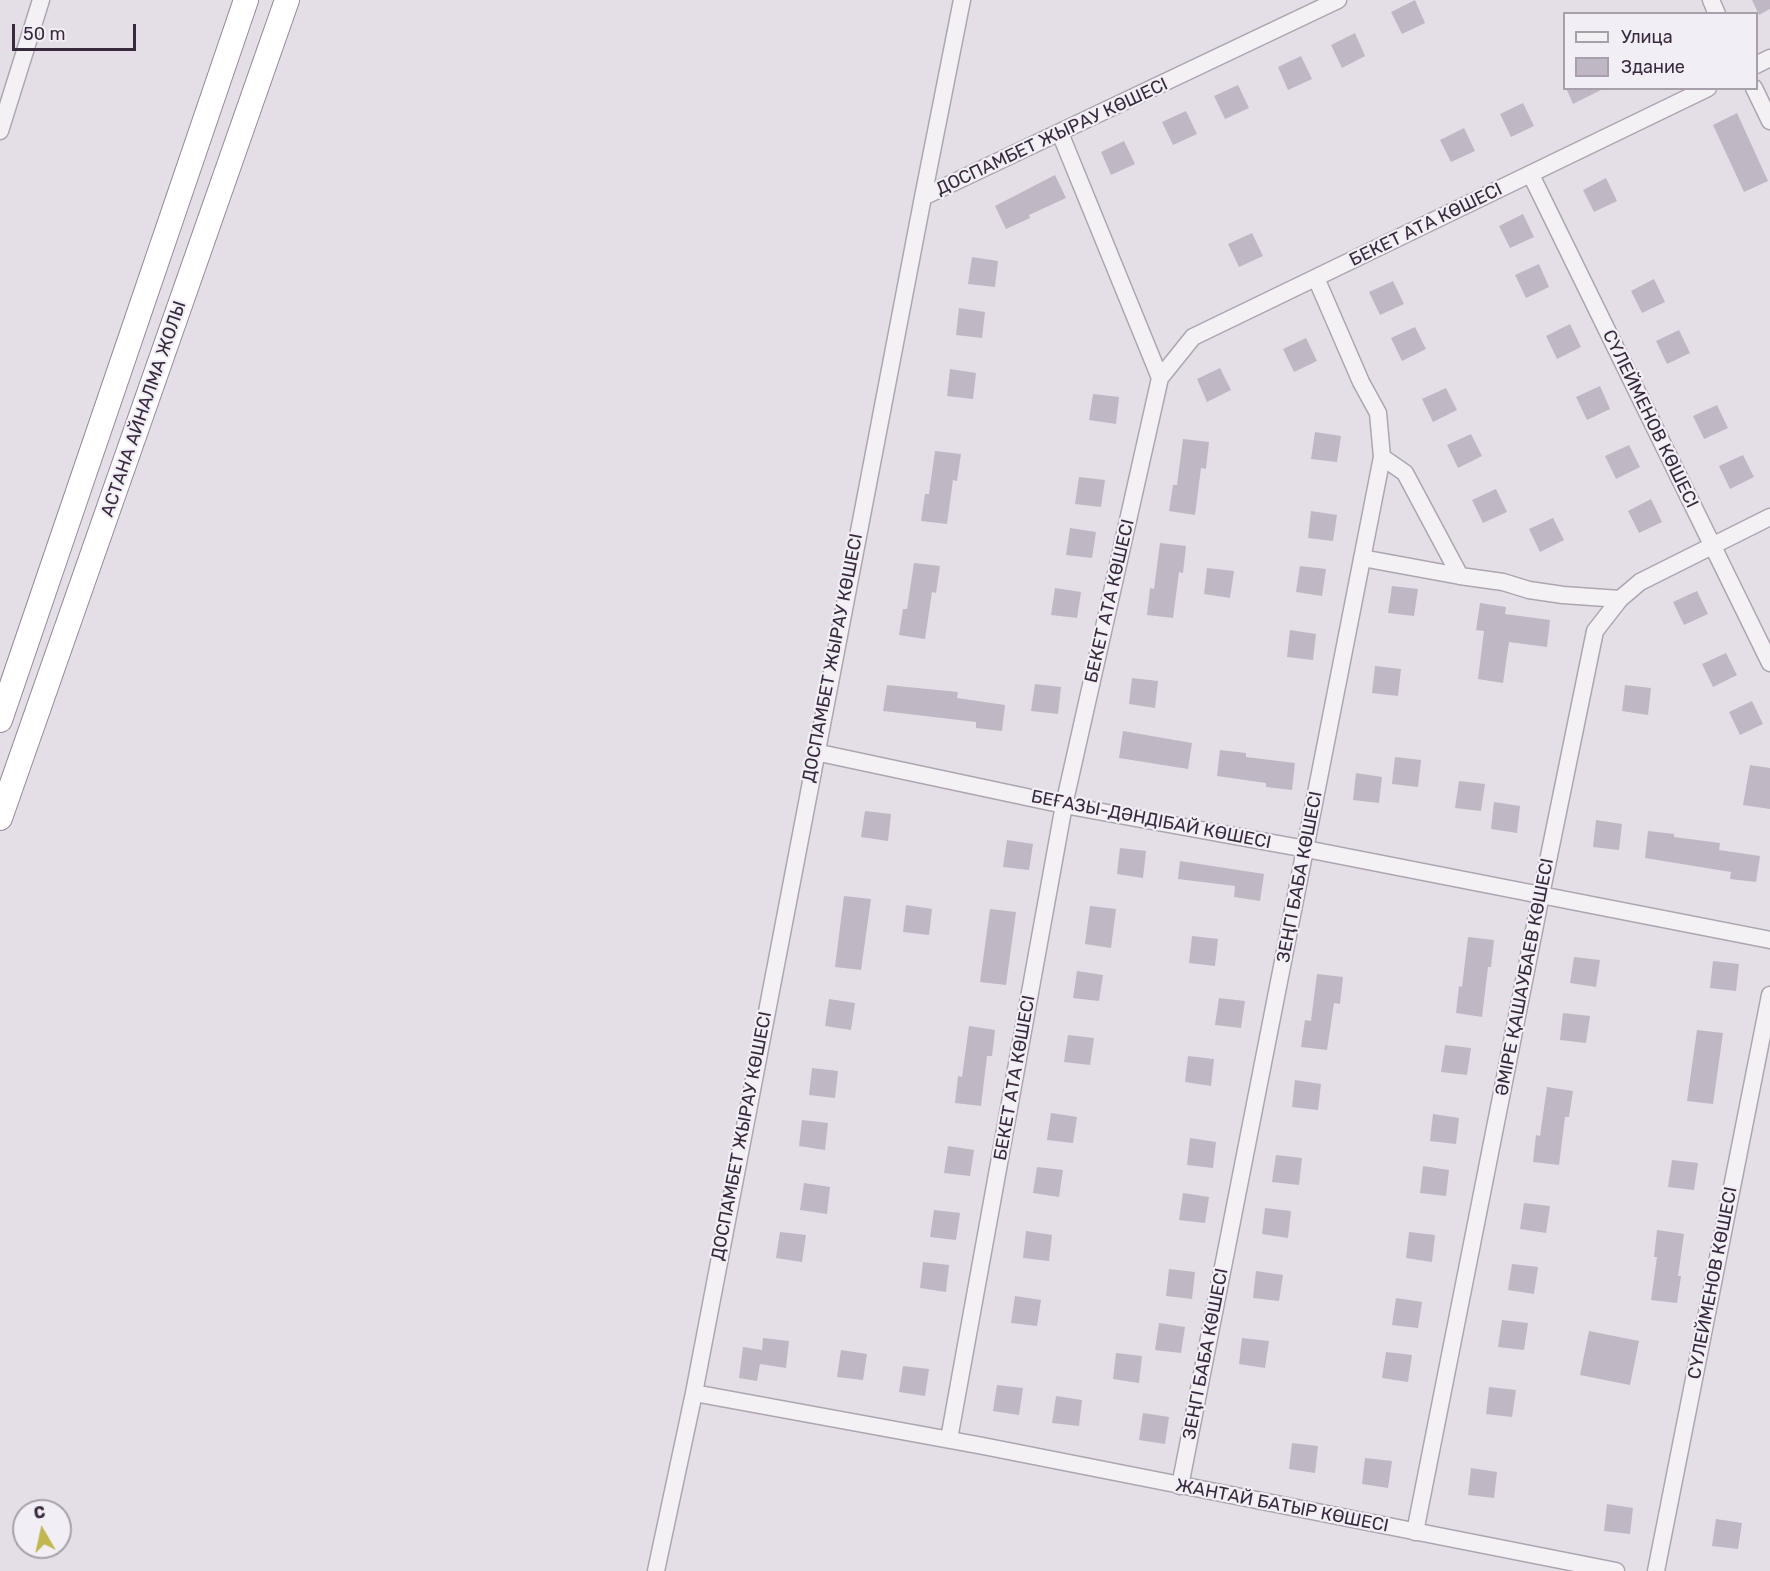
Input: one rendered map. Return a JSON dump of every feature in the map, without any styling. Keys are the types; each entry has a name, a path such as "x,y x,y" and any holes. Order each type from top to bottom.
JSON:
{"highway":[{"name":"АСТАНА АЙНАЛМА ЖОЛЫ","path":"0,720 246,0"},
{"name":"АСТАНА АЙНАЛМА ЖОЛЫ","path":"0,818 287,0"}],"street":[{"path":"1,124 41,0"},
{"path":"923,197 962,0"},
{"name":"ДОСПАМБЕТ ЖЫРАУ КӨШЕСІ","path":"656,1571 694,1392 923,197 1338,0"},
{"name":"БЕКЕТ АТА КӨШЕСІ","path":"949,1439 1064,805 1160,378 1193,337 1704,90"},
{"path":"1755,90 1770,121"},
{"path":"1060,133 1160,378"},
{"name":"СҮЛЕЙМЕНОВ КӨШЕСІ","path":"1531,175 1770,663"},
{"name":"ЗЕҢГІ БАБА КӨШЕСІ","path":"1180,1486 1382,457 1378,413 1361,382 1316,278"},
{"path":"1382,457 1405,473 1460,576"},
{"name":"ӘМІРЕ ҚАШАУБАЕВ КӨШЕСІ","path":"1415,1532 1595,631 1620,598 1640,582 1770,517"},
{"path":"1362,558 1503,582 1529,590 1563,595 1620,598"},
{"name":"БЕҒАЗЫ-ДӘНДІБАЙ КӨШЕСІ","path":"815,752 1064,805 1306,849 1770,940"},
{"name":"СҮЛЕЙМЕНОВ КӨШЕСІ","path":"1656,1571 1770,995"},
{"name":"ЖАНТАЙ БАТЫР КӨШЕСІ","path":"694,1392 949,1439 1616,1571"}],"building":[{"path":"1415,0 1425,23 1402,34 1391,12"},
{"path":"1752,0 1770,0 1770,9 1759,15"},
{"path":"1355,33 1365,56 1342,68 1331,45"},
{"path":"1301,56 1312,79 1288,90 1278,67"},
{"path":"1238,85 1249,108 1225,119 1214,96"},
{"path":"1567,90 1601,90 1573,104"},
{"path":"1523,103 1534,126 1511,137 1500,114"},
{"path":"1186,111 1197,134 1173,145 1162,122"},
{"path":"1737,113 1768,181 1744,192 1713,125"},
{"path":"1464,128 1475,151 1451,162 1440,140"},
{"path":"1124,141 1135,164 1111,175 1101,152"},
{"path":"1055,175 1066,198 1029,215 1030,218 1006,229 995,206"},
{"path":"1606,178 1617,201 1594,212 1583,190"},
{"path":"1523,214 1534,237 1510,248 1499,226"},
{"path":"1252,233 1263,256 1239,267 1228,244"},
{"path":"972,257 998,261 995,287 968,284"},
{"path":"1539,264 1549,287 1526,298 1515,275"},
{"path":"1654,279 1665,302 1642,313 1631,291"},
{"path":"1393,281 1404,304 1380,315 1369,292"},
{"path":"959,308 985,312 982,338 956,335"},
{"path":"1570,324 1581,347 1557,359 1546,336"},
{"path":"1415,327 1426,349 1402,361 1391,338"},
{"path":"1679,330 1690,353 1667,364 1656,341"},
{"path":"1306,338 1317,361 1294,372 1283,349"},
{"path":"1220,368 1231,390 1207,402 1197,379"},
{"path":"950,369 976,373 973,399 947,396"},
{"path":"1600,386 1610,409 1587,420 1576,397"},
{"path":"1446,388 1457,410 1433,422 1422,399"},
{"path":"1093,394 1119,397 1116,424 1089,420"},
{"path":"1717,405 1728,428 1704,439 1693,416"},
{"path":"1315,432 1341,436 1337,462 1311,459"},
{"path":"1471,434 1482,456 1458,468 1447,445"},
{"path":"1183,439 1209,442 1206,469 1201,468 1195,515 1169,511 1173,485 1177,485"},
{"path":"1629,445 1640,467 1616,479 1605,456"},
{"path":"935,451 961,454 957,481 953,480 947,524 921,521 925,494 929,494"},
{"path":"1743,455 1754,477 1730,489 1719,466"},
{"path":"1079,477 1105,480 1101,507 1075,504"},
{"path":"1496,489 1507,512 1483,523 1472,500"},
{"path":"1651,499 1662,522 1639,533 1628,511"},
{"path":"1311,511 1337,515 1333,541 1308,538"},
{"path":"1553,518 1564,540 1540,552 1529,529"},
{"path":"1070,528 1096,532 1092,558 1066,555"},
{"path":"1160,543 1186,546 1183,573 1179,572 1173,618 1147,615 1150,588 1154,589"},
{"path":"914,563 940,566 936,593 932,592 925,639 899,635 903,609 907,609"},
{"path":"1300,566 1326,569 1322,596 1296,592"},
{"path":"1207,568 1234,571 1230,598 1204,594"},
{"path":"1392,586 1418,589 1414,616 1388,613"},
{"path":"1055,588 1081,592 1077,618 1051,615"},
{"path":"1697,591 1708,614 1684,625 1673,602"},
{"path":"1480,603 1506,607 1505,614 1550,620 1547,647 1509,642 1503,683 1478,679 1484,631 1476,630"},
{"path":"1290,630 1316,634 1313,660 1287,657"},
{"path":"1726,653 1737,675 1713,687 1702,664"},
{"path":"1375,666 1401,669 1398,696 1372,693"},
{"path":"1132,678 1158,681 1155,708 1129,704"},
{"path":"1035,684 1061,687 1058,714 1031,711"},
{"path":"887,685 958,692 957,698 1005,705 1002,731 976,728 976,722 883,711"},
{"path":"1625,685 1651,688 1648,715 1622,711"},
{"path":"1752,701 1763,724 1740,735 1729,712"},
{"path":"1123,731 1192,743 1188,769 1119,758"},
{"path":"1220,750 1246,753 1246,757 1295,763 1292,790 1266,787 1266,783 1217,776"},
{"path":"1395,757 1421,760 1418,787 1392,784"},
{"path":"1750,765 1770,768 1770,809 1743,805"},
{"path":"1356,773 1382,777 1379,803 1353,800"},
{"path":"1459,781 1485,784 1481,811 1455,808"},
{"path":"1494,802 1520,806 1517,833 1491,829"},
{"path":"865,811 891,814 888,841 861,837"},
{"path":"1596,820 1622,824 1619,850 1593,847"},
{"path":"1648,831 1720,843 1719,850 1760,856 1756,882 1730,879 1731,872 1645,858"},
{"path":"1007,840 1033,844 1029,870 1003,867"},
{"path":"1120,848 1146,851 1143,878 1117,874"},
{"path":"1180,861 1264,874 1260,901 1234,897 1235,886 1178,879"},
{"path":"844,896 871,899 861,970 835,967"},
{"path":"906,905 932,909 929,935 903,932"},
{"path":"1090,906 1116,909 1111,948 1085,944"},
{"path":"990,909 1016,912 1006,985 980,982"},
{"path":"1192,936 1218,939 1215,966 1189,963"},
{"path":"1468,937 1494,940 1482,1017 1456,1013 1459,986 1462,987"},
{"path":"1574,957 1600,960 1596,987 1570,983"},
{"path":"1713,961 1739,964 1736,991 1710,988"},
{"path":"1077,971 1103,975 1099,1001 1073,998"},
{"path":"1317,974 1343,977 1340,1004 1334,1003 1327,1050 1301,1047 1305,1020 1311,1021"},
{"path":"1219,998 1245,1001 1241,1028 1215,1025"},
{"path":"829,999 855,1003 851,1030 825,1026"},
{"path":"1563,1013 1590,1016 1586,1043 1560,1040"},
{"path":"969,1026 995,1030 992,1056 987,1056 981,1106 955,1103 958,1076 962,1077"},
{"path":"1697,1030 1723,1033 1713,1104 1687,1101"},
{"path":"1068,1035 1094,1038 1090,1065 1064,1062"},
{"path":"1445,1045 1471,1048 1467,1075 1441,1072"},
{"path":"1188,1056 1214,1059 1211,1086 1185,1082"},
{"path":"812,1068 838,1071 835,1098 809,1095"},
{"path":"1295,1080 1321,1084 1318,1110 1292,1107"},
{"path":"1547,1087 1573,1091 1569,1117 1565,1117 1559,1165 1533,1162 1536,1135 1540,1136"},
{"path":"1051,1113 1077,1117 1073,1143 1047,1140"},
{"path":"1433,1114 1459,1118 1456,1144 1430,1141"},
{"path":"802,1120 828,1123 825,1150 799,1146"},
{"path":"1190,1138 1216,1142 1213,1168 1187,1165"},
{"path":"948,1146 974,1150 970,1176 944,1173"},
{"path":"1276,1155 1302,1158 1299,1185 1272,1182"},
{"path":"1672,1160 1698,1163 1694,1190 1668,1187"},
{"path":"1423,1166 1449,1170 1446,1196 1420,1193"},
{"path":"1037,1167 1063,1170 1059,1197 1033,1193"},
{"path":"804,1183 830,1187 827,1214 800,1210"},
{"path":"1183,1193 1209,1197 1205,1223 1179,1220"},
{"path":"1524,1203 1550,1206 1546,1233 1520,1229"},
{"path":"1265,1208 1291,1211 1288,1238 1262,1234"},
{"path":"934,1210 960,1213 956,1240 930,1237"},
{"path":"1657,1230 1684,1234 1677,1303 1651,1300 1657,1257 1654,1257"},
{"path":"1026,1231 1052,1235 1049,1261 1023,1258"},
{"path":"780,1232 806,1235 802,1262 776,1258"},
{"path":"1409,1232 1435,1235 1432,1262 1406,1258"},
{"path":"923,1262 949,1265 946,1292 920,1288"},
{"path":"1512,1264 1538,1267 1534,1294 1508,1290"},
{"path":"1169,1269 1195,1272 1192,1299 1166,1296"},
{"path":"1256,1271 1283,1275 1279,1301 1253,1298"},
{"path":"1015,1296 1041,1300 1037,1326 1011,1323"},
{"path":"1396,1298 1422,1302 1418,1328 1392,1325"},
{"path":"1502,1320 1528,1323 1524,1350 1498,1347"},
{"path":"1159,1323 1185,1327 1181,1353 1155,1350"},
{"path":"1589,1331 1639,1341 1630,1385 1580,1375"},
{"path":"763,1338 789,1341 786,1368 760,1364 757,1381 739,1378 743,1347 762,1350"},
{"path":"1242,1338 1269,1341 1265,1368 1239,1364"},
{"path":"841,1350 867,1354 863,1380 837,1377"},
{"path":"1386,1352 1412,1355 1408,1382 1382,1378"},
{"path":"1116,1353 1142,1356 1139,1383 1113,1379"},
{"path":"903,1366 929,1369 925,1396 899,1392"},
{"path":"997,1385 1023,1388 1019,1415 993,1411"},
{"path":"1489,1387 1516,1390 1512,1417 1486,1414"},
{"path":"1056,1396 1082,1400 1079,1426 1052,1423"},
{"path":"1143,1413 1169,1417 1165,1444 1139,1440"},
{"path":"1292,1443 1318,1446 1315,1473 1289,1469"},
{"path":"1365,1458 1392,1461 1388,1488 1362,1484"},
{"path":"1471,1468 1497,1472 1494,1498 1468,1495"},
{"path":"1607,1504 1633,1508 1630,1534 1604,1531"},
{"path":"1716,1519 1742,1523 1738,1549 1712,1546"}]}
